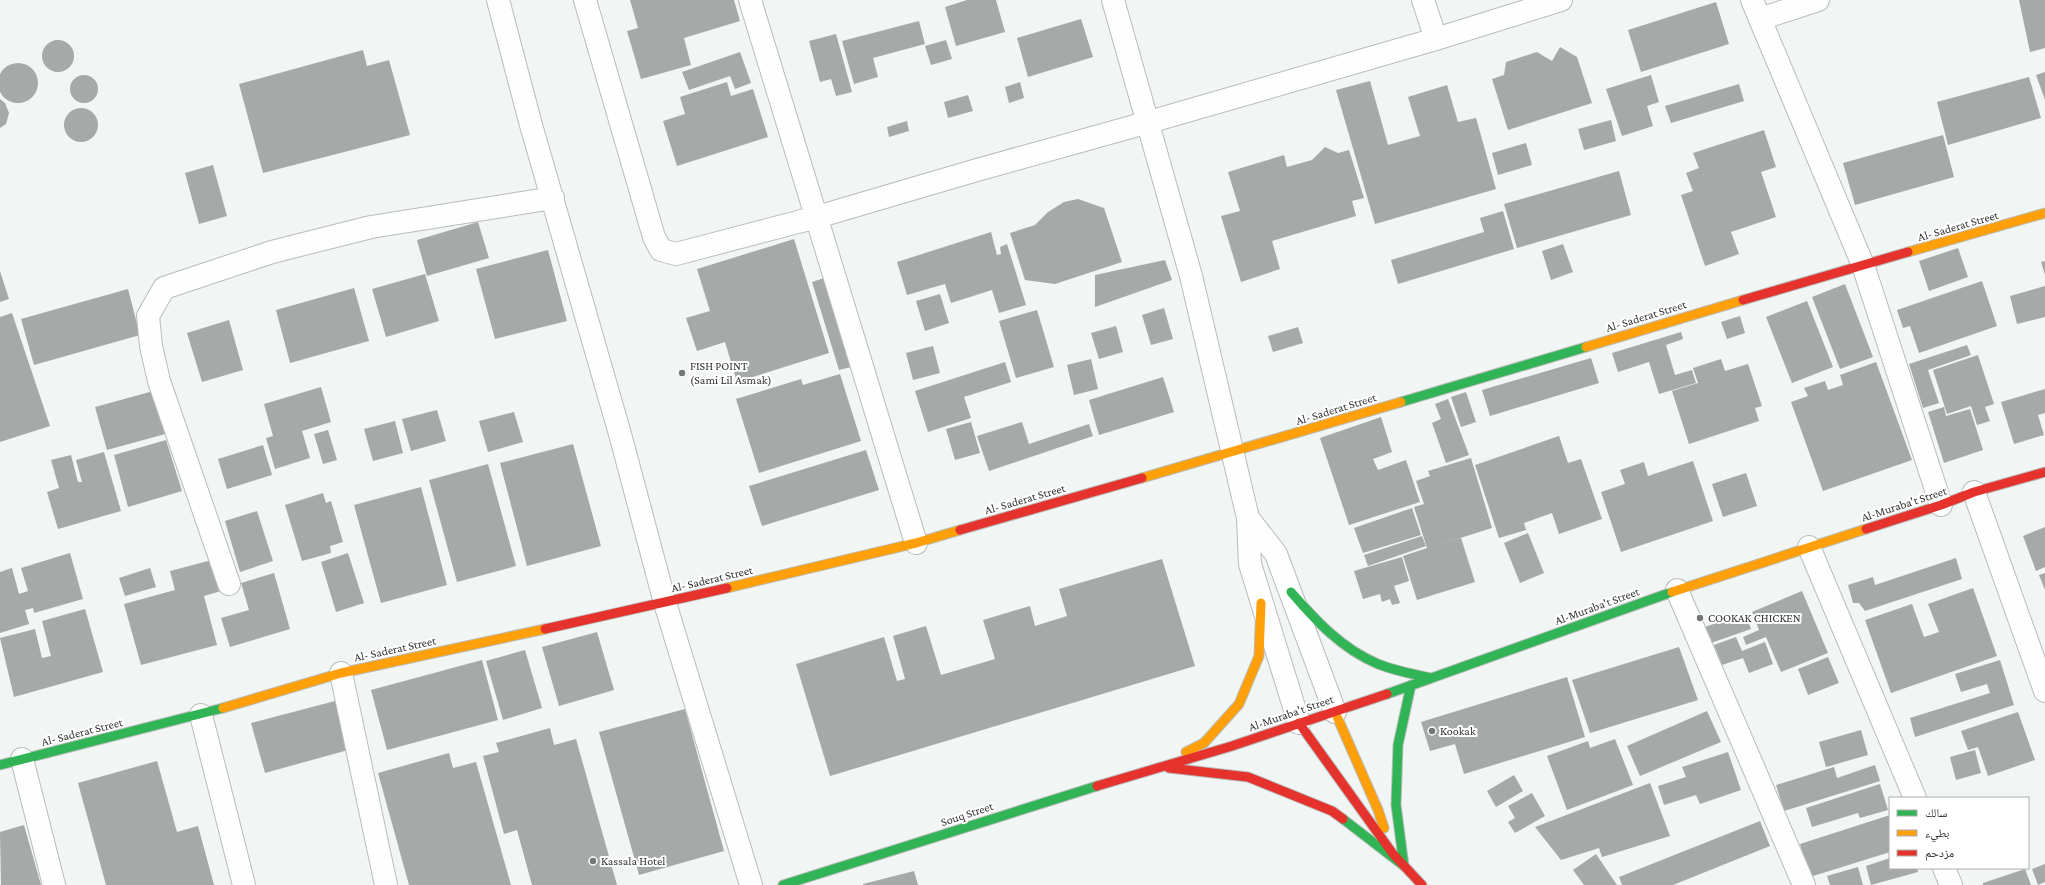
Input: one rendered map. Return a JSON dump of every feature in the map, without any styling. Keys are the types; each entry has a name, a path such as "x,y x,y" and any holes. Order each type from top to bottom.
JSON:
{"street":[{"path":"498,0 620,434 665,603 751,885"},
{"path":"585,0 654,237 661,250 676,254 816,217 1149,122 1436,39 1561,0"},
{"path":"750,0 916,543"},
{"path":"1113,0 1149,122 1191,276 1234,451 1248,518 1250,564 1299,723 1393,854 1422,885"},
{"path":"1423,0 1436,39"},
{"path":"1818,0 1756,10 1863,265 1941,505"},
{"path":"229,584 159,381 151,346 148,316 164,288 272,252 371,227 553,198"},
{"name":"Al- Saderat Street","path":"0,765 201,715 341,674 665,603 916,543 1234,451 1863,265 2045,214"},
{"name":"Al-Muraba't Street","path":"1158,767 1232,746 1432,679 1677,590 1941,505 1974,492 2045,472"},
{"path":"1974,492 2045,690"},
{"path":"1248,518 1276,554 1335,712 1378,810 1393,854"},
{"path":"1809,547 1915,797"},
{"path":"1677,590 1804,885"},
{"path":"1291,592 1319,624 1352,650 1391,669 1432,679"},
{"path":"1158,767 1204,743 1239,704 1259,656 1261,603"},
{"path":"341,674 386,885"},
{"path":"1404,866 1396,805 1398,745 1411,685"},
{"path":"201,715 244,885"},
{"path":"22,759 54,885"},
{"path":"1158,767 1248,777 1318,805 1332,811 1404,866"},
{"name":"Souq Street","path":"783,885 1158,767"},
{"path":"1944,869 1951,885"}],"building":[{"path":"630,0 734,0 740,21 684,38 691,65 641,79 627,31 638,28"},
{"path":"967,0 996,0 1005,32 956,46 945,7"},
{"path":"2019,0 2045,0 2045,48 2030,52"},
{"path":"1716,2 1729,44 1641,72 1628,30"},
{"path":"1081,19 1093,57 1028,77 1017,38"},
{"path":"919,21 925,44 873,58 878,77 854,84 842,41"},
{"path":"836,34 852,92 836,96 831,79 820,82 809,41"},
{"path":"58,40 64,41 71,47 74,56 73,62 67,69 58,72 52,71 45,65 42,56 43,50 49,43"},
{"path":"946,40 952,59 931,65 925,46"},
{"path":"1560,47 1577,57 1592,103 1508,130 1492,79 1504,75 1506,62 1537,52 1552,61"},
{"path":"363,50 367,66 389,60 410,135 263,173 239,84"},
{"path":"740,52 751,83 735,89 730,76 689,90 682,72"},
{"path":"10,64 26,64 35,72 38,79 37,91 26,102 10,102 -1,91 -1,75"},
{"path":"2045,72 2045,100 2036,75"},
{"path":"84,75 94,79 98,89 94,99 84,103 74,99 70,89 74,79"},
{"path":"1651,75 1659,102 1647,106 1653,126 1622,136 1606,89"},
{"path":"2029,77 2041,118 1948,145 1937,102"},
{"path":"1370,81 1388,145 1420,136 1408,97 1447,85 1458,122 1476,118 1496,189 1375,224 1336,90"},
{"path":"727,82 731,96 753,89 768,137 677,166 663,121 685,114 680,97"},
{"path":"1020,82 1024,98 1009,103 1005,87"},
{"path":"1739,84 1744,101 1671,123 1665,106"},
{"path":"968,95 973,111 948,118 944,102"},
{"path":"0,99 5,103 9,113 6,124 0,128"},
{"path":"78,108 84,108 93,113 97,119 97,131 93,137 84,142 78,142 69,137 64,128 64,122 69,113"},
{"path":"1611,120 1616,141 1584,150 1578,129"},
{"path":"907,121 909,131 889,137 887,127"},
{"path":"1764,130 1776,167 1761,172 1776,217 1731,232 1739,254 1705,266 1681,195 1693,191 1686,173 1699,168 1693,153"},
{"path":"1943,135 1954,177 1855,205 1843,163"},
{"path":"1526,143 1532,165 1498,175 1492,153"},
{"path":"1325,147 1338,153 1349,150 1364,198 1352,201 1356,216 1272,241 1280,269 1241,282 1221,216 1240,211 1228,172 1284,155 1287,167 1312,160"},
{"path":"213,165 227,216 199,224 185,173"},
{"path":"1619,171 1631,215 1517,248 1504,204"},
{"path":"1078,199 1104,208 1122,262 1055,284 1025,280 1010,233 1035,225 1048,212 1064,202"},
{"path":"1503,211 1514,249 1398,284 1391,260 1484,232 1480,218"},
{"path":"478,222 489,258 427,276 417,240"},
{"path":"991,232 997,255 1001,254 1000,247 1007,244 1026,305 999,313 992,290 951,303 945,284 907,295 897,262"},
{"path":"794,239 829,353 737,382 725,342 697,351 686,318 710,311 697,269"},
{"path":"1563,244 1573,272 1551,280 1542,251"},
{"path":"1958,248 1968,277 1929,291 1919,261"},
{"path":"548,250 567,321 495,339 476,269"},
{"path":"1165,260 1172,280 1095,307 1095,275"},
{"path":"2045,261 2045,275 2041,262"},
{"path":"0,271 9,299 0,302"},
{"path":"425,274 439,321 386,337 372,289"},
{"path":"824,278 851,367 839,370 812,282"},
{"path":"1982,281 1997,326 1919,353 1910,326 1903,328 1897,310"},
{"path":"1845,284 1873,357 1840,369 1812,297"},
{"path":"2045,286 2045,317 2017,324 2010,296"},
{"path":"354,288 369,341 290,363 276,310"},
{"path":"128,289 140,335 34,365 21,319"},
{"path":"940,294 949,323 925,331 916,301"},
{"path":"1807,301 1833,367 1792,383 1766,317"},
{"path":"1164,308 1173,339 1151,345 1142,315"},
{"path":"1037,310 1054,367 1016,378 999,321"},
{"path":"12,313 50,426 0,442 0,317"},
{"path":"1740,316 1745,333 1727,339 1721,322"},
{"path":"229,320 243,370 202,382 187,333"},
{"path":"1116,326 1123,352 1099,359 1091,333"},
{"path":"1298,327 1303,343 1273,352 1268,336"},
{"path":"1681,332 1683,339 1666,345 1675,375 1692,370 1696,383 1659,394 1649,362 1618,372 1612,353"},
{"path":"1967,345 1971,355 1928,370 1939,403 1923,408 1909,364"},
{"path":"933,346 940,373 913,380 906,353"},
{"path":"1978,355 1994,404 1985,407 1990,421 1977,425 1971,406 1947,414 1933,370"},
{"path":"1591,358 1599,383 1490,416 1482,390"},
{"path":"1091,359 1098,389 1074,395 1067,365"},
{"path":"1721,359 1725,371 1748,364 1762,406 1755,408 1759,421 1689,444 1672,391 1698,383 1693,368"},
{"path":"1005,362 1011,382 964,397 971,418 928,432 915,391"},
{"path":"1876,362 1912,460 1823,491 1791,402 1808,396 1804,388 1825,381 1828,390 1843,385 1840,375"},
{"path":"840,374 861,441 759,473 736,399 801,379 803,385"},
{"path":"1163,377 1174,412 1099,435 1089,400"},
{"path":"321,387 331,422 302,431 310,458 275,469 266,438 273,436 264,404"},
{"path":"2045,389 2045,413 2038,415 2044,435 2014,444 2001,402"},
{"path":"157,390 169,433 107,450 95,407"},
{"path":"1466,392 1476,422 1461,427 1451,397"},
{"path":"1448,399 1469,455 1446,463 1432,423 1441,419 1435,404"},
{"path":"1944,407 1946,416 1970,409 1983,450 1944,463 1928,412"},
{"path":"437,410 446,441 411,451 402,419"},
{"path":"514,412 523,442 488,452 479,421"},
{"path":"1381,417 1392,452 1373,459 1378,470 1406,460 1420,502 1349,525 1320,438"},
{"path":"395,421 403,453 373,461 364,429"},
{"path":"971,422 980,453 955,460 946,429"},
{"path":"1022,422 1029,444 1089,424 1093,436 989,471 977,436"},
{"path":"328,430 337,460 323,464 314,434"},
{"path":"1559,436 1568,463 1581,459 1602,519 1559,534 1552,513 1524,523 1526,530 1499,538 1475,465"},
{"path":"166,440 182,491 128,507 114,455"},
{"path":"573,444 601,546 527,566 500,463"},
{"path":"263,445 272,475 227,489 218,459"},
{"path":"866,450 879,490 762,526 749,486"},
{"path":"104,452 121,511 58,529 47,492 59,488 51,460 71,455 78,482 82,482 76,460"},
{"path":"1471,458 1492,528 1435,546 1461,538 1475,582 1417,600 1403,556 1427,548 1414,507 1424,504 1416,481 1430,476 1428,471"},
{"path":"1693,461 1713,521 1621,552 1601,492 1625,484 1620,470 1644,462 1648,476"},
{"path":"488,464 516,566 457,582 429,480"},
{"path":"1746,473 1757,506 1723,517 1712,484"},
{"path":"421,487 447,585 381,603 354,505"},
{"path":"323,493 326,503 331,501 343,542 330,546 331,553 302,561 285,505"},
{"path":"1412,508 1421,535 1363,553 1354,528"},
{"path":"257,511 273,561 240,572 225,521"},
{"path":"2045,527 2045,567 2036,571 2023,536"},
{"path":"1528,533 1544,573 1520,583 1504,543"},
{"path":"1422,536 1426,546 1368,566 1364,555"},
{"path":"70,553 83,599 34,613 33,608 25,610 29,624 0,633 0,572 12,568 19,594 28,591 21,568"},
{"path":"348,553 364,603 336,612 321,562"},
{"path":"1402,557 1409,581 1394,586 1400,603 1392,605 1390,599 1382,602 1380,594 1363,599 1354,571"},
{"path":"1956,558 1962,579 1865,611 1859,603 1853,603 1848,585 1873,577 1875,585"},
{"path":"1162,559 1195,666 830,776 796,664 884,637 897,681 905,679 893,636 926,626 941,675 995,659 983,620 1030,606 1035,626 1067,616 1059,589"},
{"path":"212,560 221,591 204,596 217,645 141,665 124,604 175,590 170,571"},
{"path":"150,568 156,587 125,596 119,578"},
{"path":"274,573 290,629 230,647 221,618 249,610 241,583"},
{"path":"2045,573 2045,590 2039,575"},
{"path":"1973,588 1997,656 1891,693 1865,620 1912,604 1924,637 1939,632 1928,604"},
{"path":"1802,591 1828,653 1781,672 1766,637 1746,645 1743,637 1759,630 1752,612"},
{"path":"85,609 103,672 14,697 0,638 35,629 42,658 51,656 42,621"},
{"path":"1745,613 1751,629 1711,643 1705,627"},
{"path":"597,632 614,690 559,706 542,647"},
{"path":"1736,637 1742,651 1765,642 1773,664 1749,673 1743,658 1722,665 1714,645"},
{"path":"1679,647 1698,700 1590,733 1572,680"},
{"path":"525,650 542,708 503,720 486,661"},
{"path":"1828,657 1839,683 1808,695 1798,669"},
{"path":"482,660 498,720 387,750 371,690"},
{"path":"2000,660 2014,705 1915,737 1910,718 1990,693 1987,684 1961,692 1955,674"},
{"path":"1567,677 1585,737 1464,774 1455,744 1430,751 1421,722"},
{"path":"335,701 348,750 265,773 251,723"},
{"path":"685,709 724,851 639,875 599,732"},
{"path":"1707,711 1721,742 1640,776 1627,746"},
{"path":"2018,712 2035,760 1988,776 1978,747 1968,750 1961,731"},
{"path":"550,728 554,745 576,739 617,885 532,885 517,830 504,834 483,756 499,752 496,743"},
{"path":"1861,730 1868,755 1826,767 1819,742"},
{"path":"1615,739 1633,785 1567,810 1547,756 1588,741 1590,748"},
{"path":"1975,750 1981,773 1956,780 1950,757"},
{"path":"1728,752 1741,790 1700,804 1696,795 1664,805 1658,786 1686,777 1682,767"},
{"path":"449,753 453,768 476,762 511,885 409,885 378,773"},
{"path":"157,761 177,832 198,826 214,885 106,885 78,783"},
{"path":"1875,765 1880,781 1784,811 1776,785 1834,767 1837,778"},
{"path":"1514,775 1523,791 1496,807 1487,791"},
{"path":"1650,783 1670,836 1602,857 1599,848 1561,860 1535,827"},
{"path":"1880,784 1888,810 1860,818 1858,813 1812,827 1806,808"},
{"path":"1532,793 1545,816 1515,833 1508,822 1515,818 1508,806"},
{"path":"1889,815 1889,852 1810,877 1800,844"},
{"path":"1760,821 1770,846 1673,885 1622,885 1619,877"},
{"path":"24,825 41,885 1,885 0,832"},
{"path":"1596,854 1617,885 1584,885 1573,870"},
{"path":"1889,858 1889,869 1917,869 1918,872 1871,885 1866,866"},
{"path":"2045,864 2045,882 2038,885 2032,869"},
{"path":"1858,867 1863,885 1830,885 1827,876"},
{"path":"2025,869 2031,885 1983,885 1983,883"},
{"path":"914,871 918,885 863,885 863,884"}],"traffic: fast":[{"path":"1401,402 1586,347"},
{"path":"1291,592 1330,633 1365,658 1384,666 1431,678"},
{"path":"1387,694 1672,592"},
{"path":"1404,866 1396,805 1398,745 1411,685"},
{"path":"0,765 223,708"},
{"path":"783,885 1097,786"},
{"path":"1343,819 1404,866"}],"traffic: slow":[{"path":"1908,252 2045,213"},
{"path":"1586,347 1743,300"},
{"path":"1142,478 1401,402"},
{"path":"1672,592 1866,529"},
{"path":"727,588 916,543 960,530"},
{"path":"1186,752 1204,743 1239,704 1259,656 1261,603"},
{"path":"223,708 341,673 545,629"},
{"path":"1335,712 1378,810 1384,828"}],"traffic: jam":[{"path":"1743,300 1908,252"},
{"path":"1866,529 1941,505 1974,492 2045,472"},
{"path":"960,530 1142,478"},
{"path":"545,629 727,588"},
{"path":"1097,786 1232,746 1387,694"},
{"path":"1299,723 1393,854 1422,885"},
{"path":"1169,768 1248,777 1332,811 1343,819"}],"place":[{"name":"FISH POINT (Sami Lil Asmak)","path":"682,373"},
{"name":"COOKAK CHICKEN","path":"1700,618"},
{"name":"Kookak","path":"1432,731"},
{"name":"Kassala Hotel","path":"593,861"}]}
